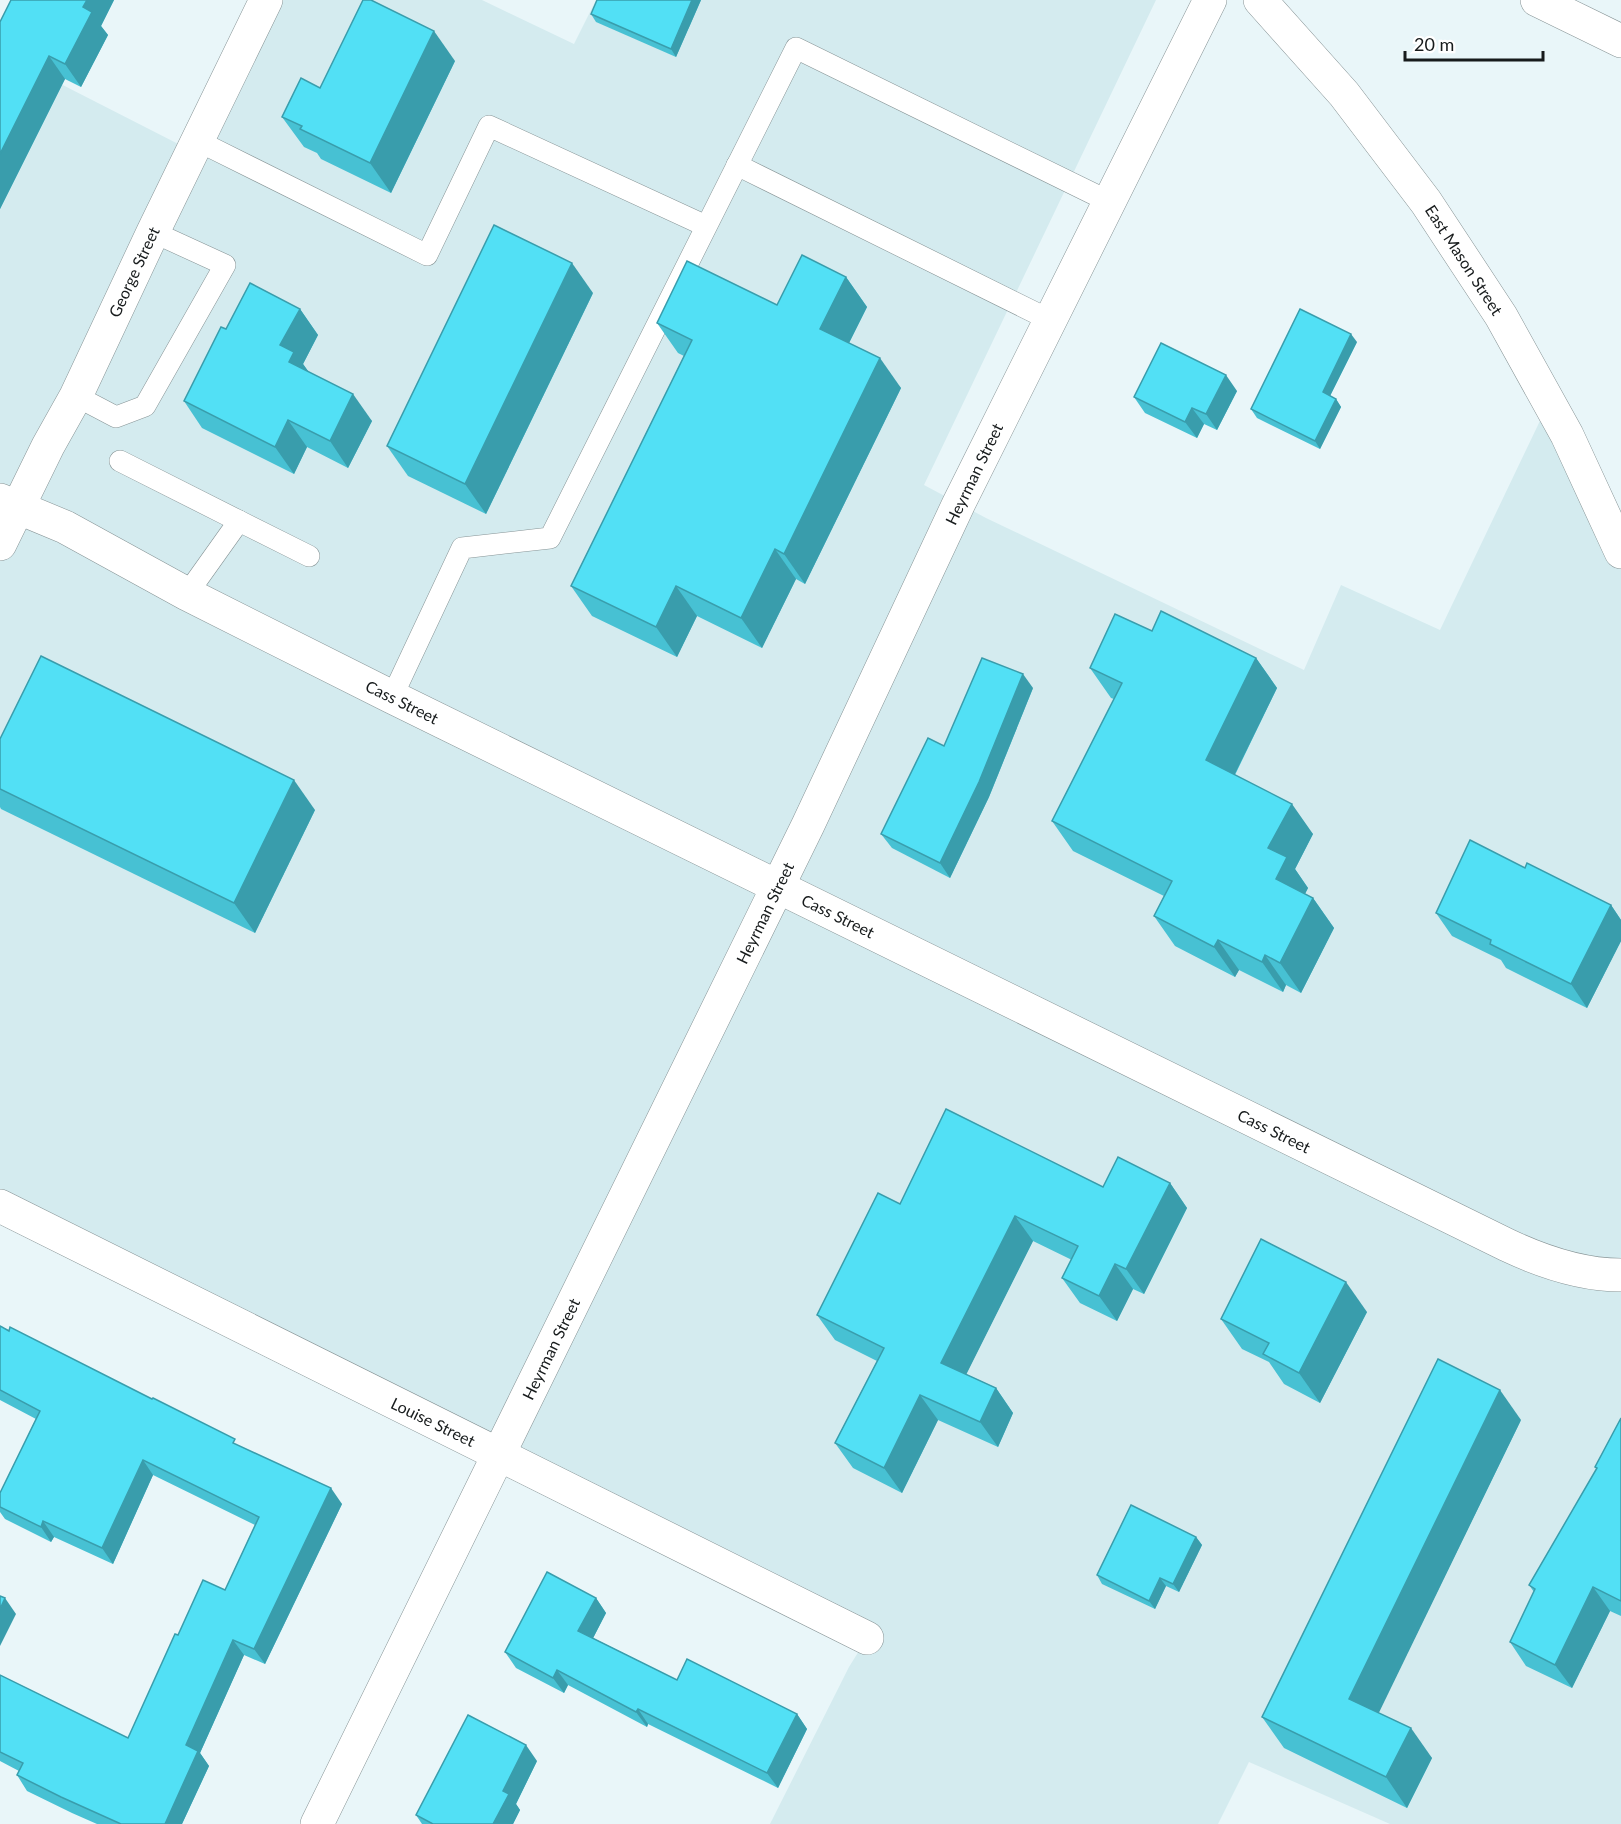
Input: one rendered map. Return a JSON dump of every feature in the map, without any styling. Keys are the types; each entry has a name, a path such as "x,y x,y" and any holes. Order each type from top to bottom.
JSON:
{"street":[{"name":"George Street","path":"0,544 9,504 48,446 76,396 266,0"},
{"name":"Heyrman Street","path":"316,1824 778,886 959,503 1210,0"},
{"name":"East Mason Street","path":"1260,0 1344,94 1426,202 1501,316 1567,435 1621,552"},
{"path":"1537,0 1621,41"},
{"name":"Cass Street","path":"9,504 65,527 188,594 392,697 1540,1261 1571,1269 1621,1275"},
{"name":"Louise Street","path":"0,1206 867,1638"}],"lane":[{"path":"392,697 462,548 550,538 796,48 1110,202"},
{"path":"198,141 428,255 489,126 706,226"},
{"path":"737,165 1050,320"},
{"path":"76,396 116,417 145,406 225,265 153,232"},
{"path":"120,461 309,556"},
{"path":"188,594 239,521"}],"shaded area":[{"path":"266,0 482,0 574,44 596,0 1156,0 924,485 986,518 1304,670 1341,585 1440,630 1549,402 1621,552 1621,1824 1390,1824 1249,1762 1218,1824 770,1824 849,1667 867,1638 0,1206 0,53 192,151"}],"building":[{"path":"11,0 87,0 83,7 92,12 65,64 49,56 0,154 0,22"},
{"path":"363,0 371,0 434,31 370,163 300,129 302,126 282,117 301,78 320,88"},
{"path":"597,0 692,0 671,49 591,14"},
{"path":"494,225 572,263 465,484 387,446"},
{"path":"802,255 846,277 820,329 880,358 784,554 775,549 741,618 676,586 656,627 571,586 692,340 657,323 687,261 777,305"},
{"path":"250,283 300,309 280,345 294,352 289,362 353,394 330,441 288,420 275,447 184,401 221,327 226,329"},
{"path":"1300,309 1351,334 1323,392 1336,399 1315,441 1251,409"},
{"path":"1161,343 1226,375 1206,414 1192,408 1185,422 1134,397"},
{"path":"1161,611 1256,658 1206,760 1292,804 1268,848 1287,857 1276,879 1313,898 1280,963 1265,955 1262,962 1218,940 1214,947 1154,916 1172,881 1052,821 1122,683 1090,668 1115,614 1152,631"},
{"path":"41,656 294,780 234,903 0,789 0,739"},
{"path":"982,658 1023,674 979,782 940,863 881,834 928,738 944,746"},
{"path":"1470,840 1525,868 1527,863 1611,905 1571,984 1490,944 1491,940 1436,913"},
{"path":"946,1109 1103,1187 1118,1157 1170,1183 1126,1269 1115,1264 1099,1296 1062,1278 1078,1246 1015,1216 941,1363 996,1388 980,1422 920,1395 884,1468 835,1443 884,1348 817,1315 878,1193 900,1204"},
{"path":"1261,1239 1346,1282 1299,1373 1263,1354 1269,1343 1221,1319"},
{"path":"0,1326 9,1331 10,1327 235,1439 233,1443 331,1488 254,1649 233,1640 186,1745 198,1751 165,1824 121,1824 17,1775 23,1763 0,1752 0,1675 128,1738 175,1634 178,1635 203,1580 225,1590 259,1517 143,1460 102,1548 43,1521 41,1527 0,1507 0,1493 40,1411 0,1390"},
{"path":"1438,1359 1500,1390 1349,1699 1411,1728 1386,1777 1262,1717"},
{"path":"1621,1418 1621,1601 1593,1587 1555,1665 1510,1642 1535,1589 1529,1585 1597,1468 1595,1467"},
{"path":"1131,1505 1196,1537 1173,1584 1160,1578 1149,1601 1097,1575"},
{"path":"547,1572 596,1598 578,1631 677,1680 687,1659 797,1714 767,1773 638,1709 636,1712 557,1670 553,1678 505,1652"},
{"path":"0,1596 5,1598 0,1609"},
{"path":"468,1715 526,1745 503,1791 509,1794 493,1824 433,1824 416,1815"}]}
